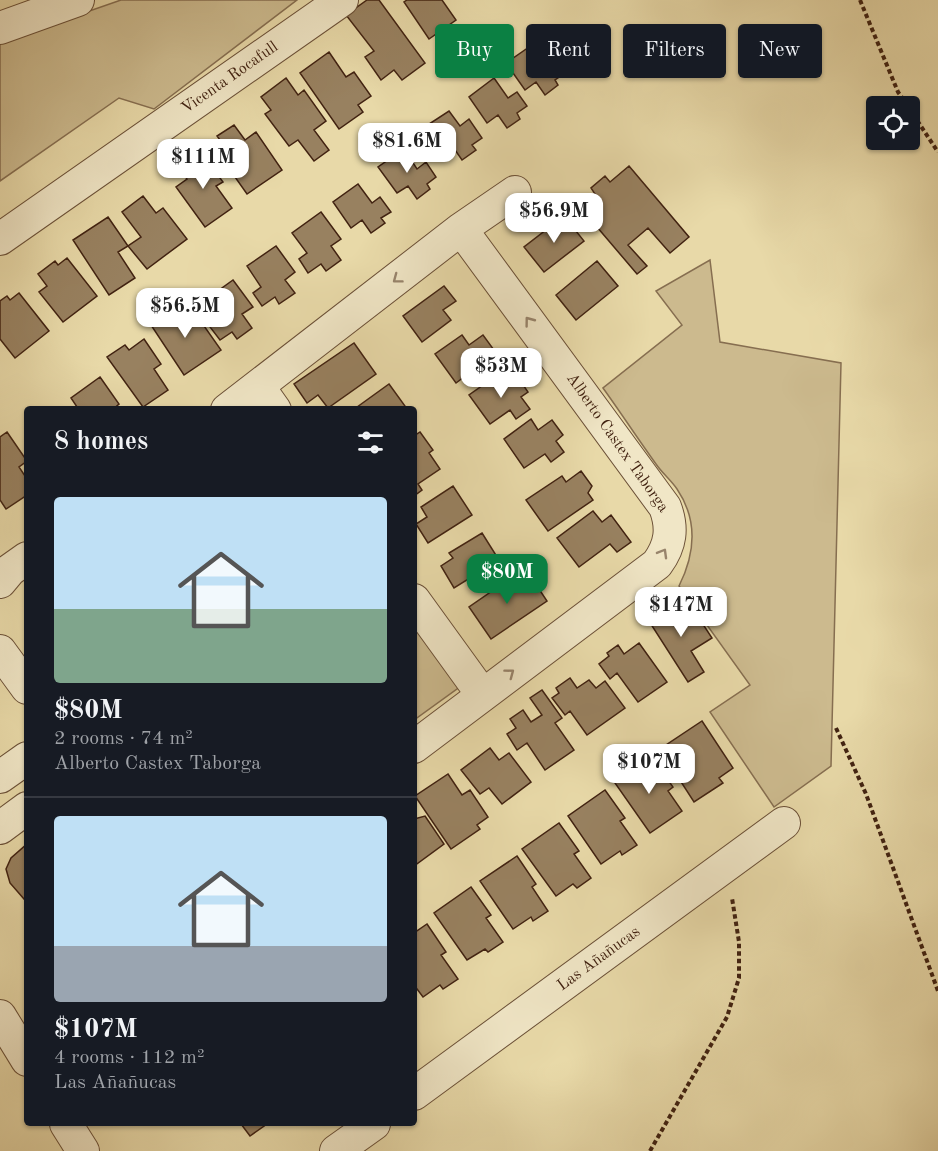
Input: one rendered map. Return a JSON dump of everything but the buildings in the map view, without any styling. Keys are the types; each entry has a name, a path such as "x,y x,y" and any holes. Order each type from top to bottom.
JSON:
{"street":[{"path":"0,28 78,0"},
{"name":"Vicenta Rocafull","path":"0,239 342,0"},
{"path":"240,406 266,398 461,230 515,192"},
{"name":"Alberto Castex Taborga","path":"417,745 657,564 669,543 671,531 665,507 461,230"},
{"path":"0,582 10,570 24,560"},
{"path":"417,604 482,694"},
{"path":"0,651 24,684"},
{"path":"0,777 24,760"},
{"path":"0,828 24,810"},
{"name":"Las Añañucas","path":"417,1092 784,823"},
{"path":"0,1016 24,1055"},
{"path":"67,1126 83,1151"},
{"path":"336,1151 371,1126"}],"path":[{"path":"860,0 901,96"},
{"path":"920,125 938,152"},
{"path":"836,728 866,794 938,991"},
{"path":"651,1151 727,1017 739,978 739,942 728,865"}],"shaded area":[{"path":"121,0 297,0 154,109 119,98 0,181 0,42"},
{"path":"710,260 720,342 841,363 831,766 774,807 710,712 750,685 679,586 688,562 692,537 684,501 603,388 682,325 656,291"},
{"path":"417,627 461,686 417,718"}]}
